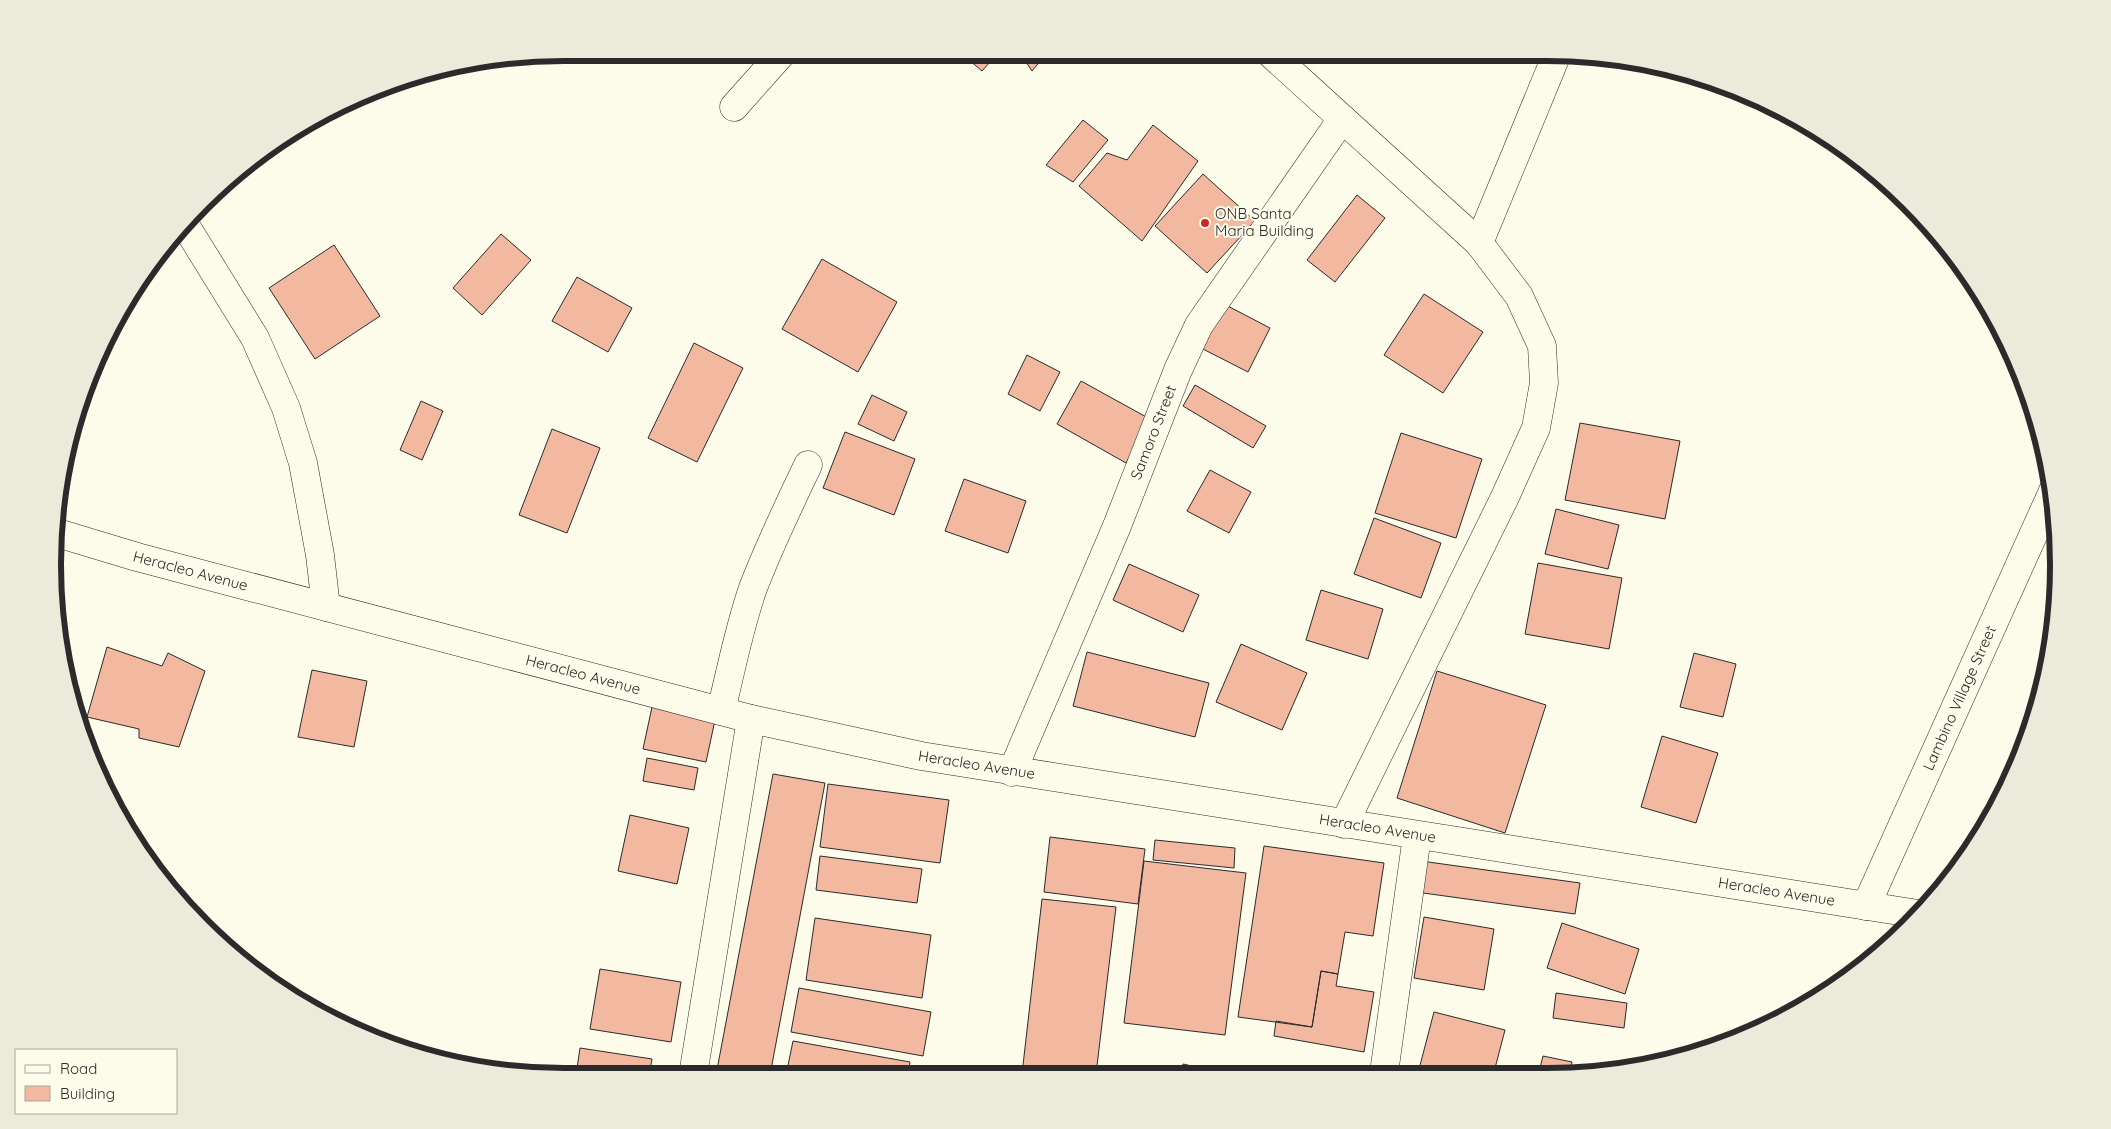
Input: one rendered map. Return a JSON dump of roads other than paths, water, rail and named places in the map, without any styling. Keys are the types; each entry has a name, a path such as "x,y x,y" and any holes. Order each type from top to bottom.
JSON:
{"street":[{"path":"734,107 775,61"},
{"path":"1279,61 1479,243 1519,296 1542,346 1544,383 1536,428 1344,824"},
{"path":"1479,243 1553,61"},
{"name":"Samoro Street","path":"1012,772 1117,526 1178,370 1199,325 1342,119"},
{"path":"189,230 255,338 286,408 303,463 320,555 326,607"},
{"path":"721,711 739,633 752,590 771,542 808,465"},
{"name":"Lambino Village Street","path":"1866,906 2046,507"},
{"name":"Heracleo Avenue","path":"62,534 137,557 751,719 921,756 1012,772 1909,913"},
{"path":"695,1068 751,719"},
{"path":"1385,1068 1417,836"}],"place":[{"name":"ONB Santa Maria Building","path":"1205,223"}]}
